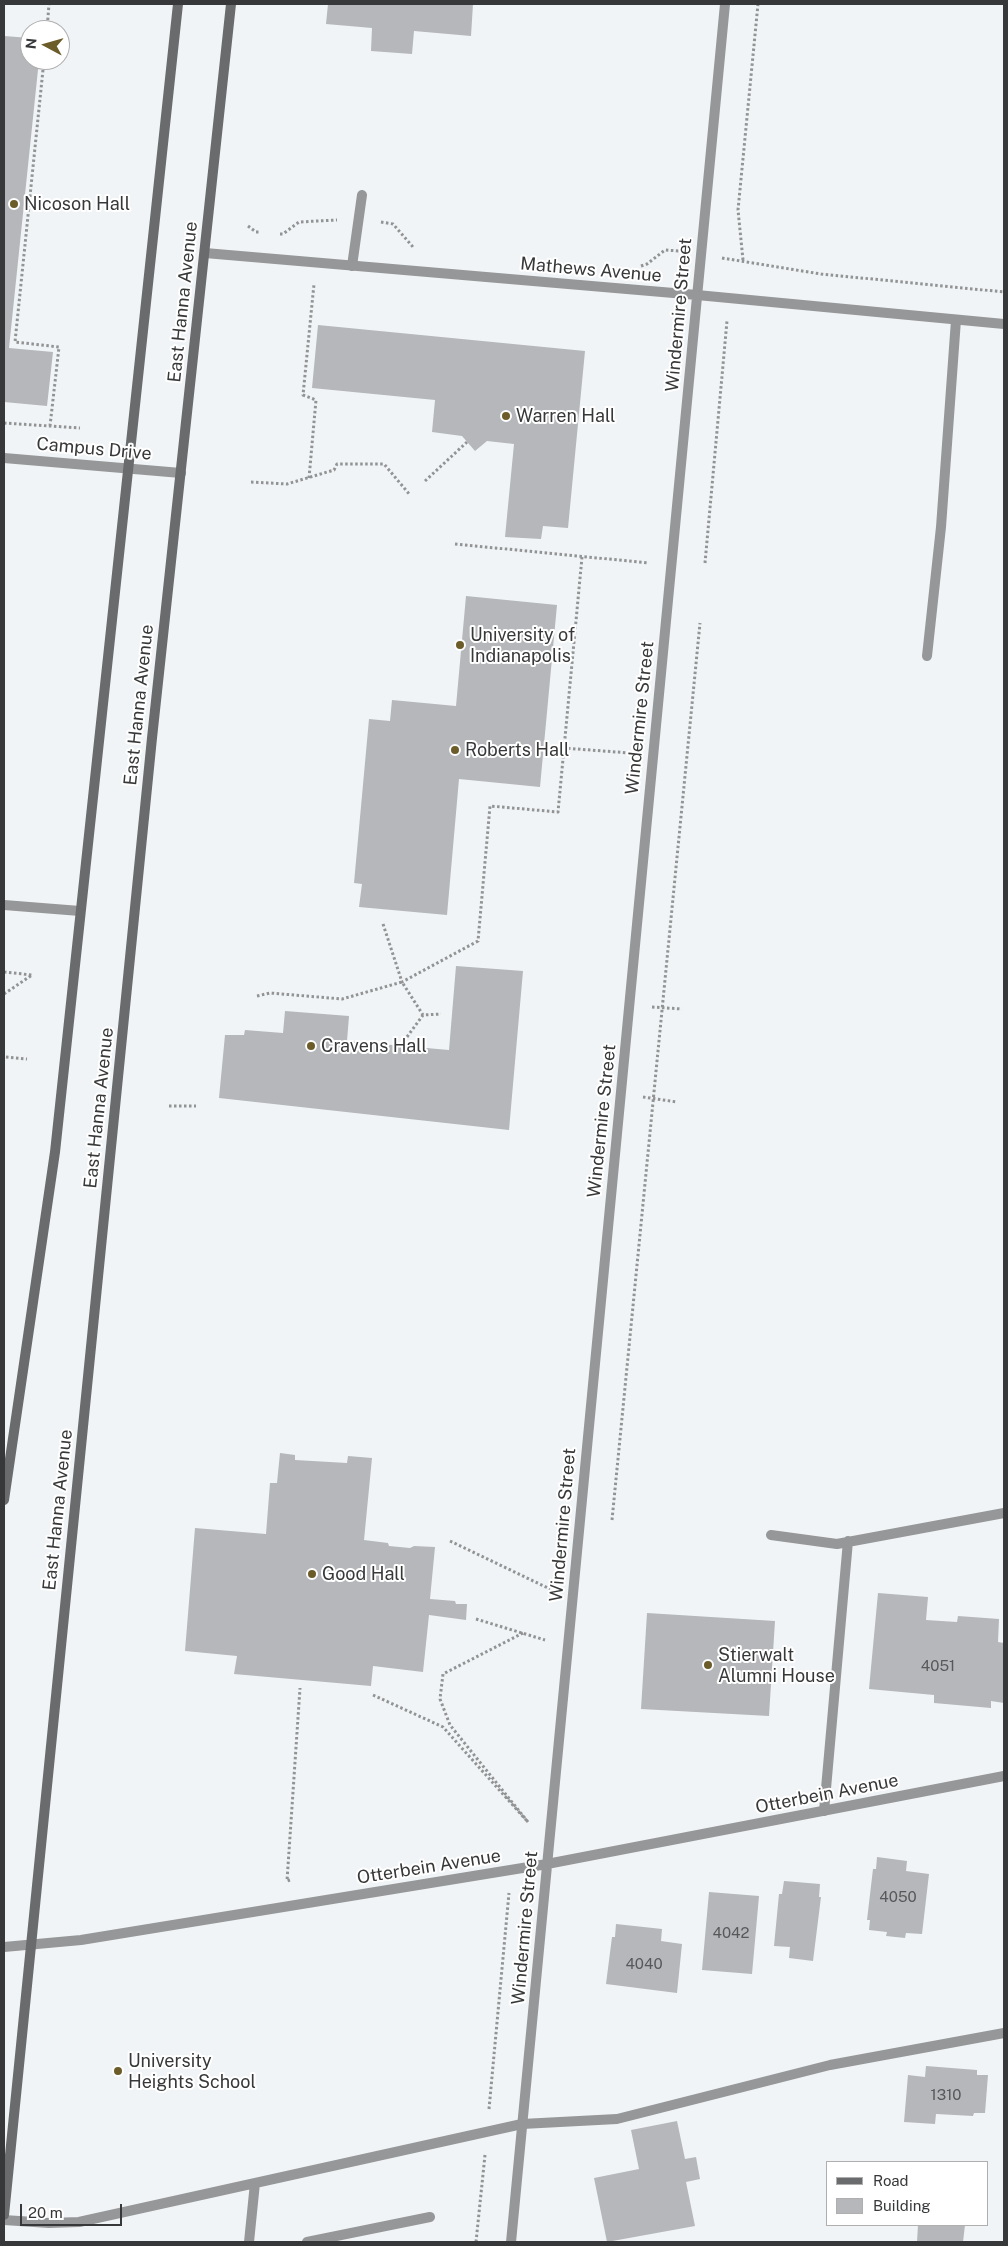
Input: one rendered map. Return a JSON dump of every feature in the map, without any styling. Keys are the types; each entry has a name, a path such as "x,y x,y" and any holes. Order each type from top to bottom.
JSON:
{"main road":[{"name":"East Hanna Avenue","path":"4,1500 55,1152 178,4"},
{"name":"East Hanna Avenue","path":"4,2215 152,738 232,4"}],"street":[{"name":"Windermire Street","path":"511,2242 725,4"},
{"path":"352,266 362,195"},
{"name":"Mathews Avenue","path":"205,253 697,295 1004,324"},
{"path":"927,656 941,527 956,320"},
{"name":"Campus Drive","path":"4,458 181,472"},
{"path":"4,905 80,912"},
{"path":"771,1534 837,1544 1004,1513"},
{"path":"824,1811 848,1541"},
{"name":"Otterbein Avenue","path":"4,1947 81,1940 547,1864 1004,1776"},
{"path":"4,2220 49,2223 79,2222 522,2124 617,2119 830,2065 1004,2033"},
{"path":"249,2242 255,2183"},
{"path":"307,2242 430,2217"}],"path":[{"path":"47,20 49,4"},
{"path":"743,260 738,210 758,4"},
{"path":"43,70 15,342 59,347 50,426"},
{"path":"275,234 283,234 300,222 357,221 393,224 414,248"},
{"path":"248,226 256,232 265,233"},
{"path":"638,266 646,264 665,250 743,260 821,274 1004,292"},
{"path":"309,478 316,400 303,395 316,262"},
{"path":"705,563 729,298"},
{"path":"4,423 80,428"},
{"path":"425,481 467,442"},
{"path":"251,482 287,484 334,470 337,464 384,464 410,495"},
{"path":"455,544 671,565"},
{"path":"258,996 270,993 342,999 402,982 478,940 490,806 558,812 582,557"},
{"path":"612,1520 700,623"},
{"path":"563,748 653,755"},
{"path":"383,924 402,982 423,1015"},
{"path":"4,972 32,975 4,994"},
{"path":"629,1004 682,1009"},
{"path":"423,1015 440,1014"},
{"path":"407,1037 423,1015"},
{"path":"6,1057 27,1059"},
{"path":"620,1094 677,1102"},
{"path":"169,1106 196,1106"},
{"path":"450,1541 554,1591"},
{"path":"476,1619 549,1641"},
{"path":"373,1696 442,1728 532,1827 450,1725 440,1700 443,1674 523,1633"},
{"path":"296,1879 287,1881 300,1688"},
{"path":"476,2242 509,1893"}],"building":[{"path":"328,4 473,4 471,36 414,31 412,54 371,51 372,28 326,24"},
{"name":"Nicoson Hall","path":"4,36 20,37 20,70 38,70 9,348 53,352 47,406 4,402"},
{"name":"Warren Hall","path":"318,325 585,351 568,528 543,526 541,539 505,537 514,444 487,441 475,451 462,436 432,432 435,400 312,388"},
{"name":"Roberts Hall","path":"466,596 557,605 540,787 459,779 447,915 359,907 362,884 354,883 369,719 390,721 392,700 456,706"},
{"name":"Cravens Hall","path":"456,966 523,971 509,1130 219,1098 225,1035 244,1035 245,1030 283,1033 285,1011 349,1016 347,1041 449,1050"},
{"name":"Good Hall","path":"280,1453 295,1455 295,1460 347,1463 348,1456 372,1458 364,1540 388,1543 389,1546 410,1548 414,1546 435,1547 430,1599 467,1604 466,1620 429,1615 423,1672 373,1666 371,1686 234,1674 237,1656 185,1651 195,1528 266,1534 270,1483 277,1483"},
{"path":"878,1593 928,1597 926,1620 957,1622 958,1616 999,1619 998,1642 1004,1643 1004,1703 991,1701 991,1708 934,1703 934,1695 869,1689"},
{"name":"Stierwalt Alumni House","path":"647,1613 775,1621 769,1716 641,1709"},
{"path":"877,1857 907,1861 906,1871 929,1874 922,1934 906,1933 905,1938 886,1936 887,1932 869,1930 870,1920 867,1920 873,1869 876,1869"},
{"path":"784,1881 820,1884 819,1897 821,1897 813,1961 789,1958 790,1947 774,1946 779,1894 782,1894"},
{"path":"709,1892 759,1896 752,1974 702,1970"},
{"path":"616,1924 662,1929 661,1941 682,1944 677,1993 606,1984 612,1937 615,1937"},
{"path":"926,2066 977,2070 977,2075 988,2075 985,2113 974,2113 973,2116 936,2114 935,2124 904,2122 908,2075 925,2077"},
{"path":"677,2121 685,2159 696,2157 700,2179 686,2182 695,2226 607,2242 594,2178 639,2169 631,2130"},
{"path":"918,2226 965,2226 963,2242 917,2242"}],"place":[{"name":"Nicoson Hall","path":"14,204"},
{"name":"Warren Hall","path":"506,416"},
{"name":"University of Indianapolis","path":"460,645"},
{"name":"Roberts Hall","path":"455,750"},
{"name":"Cravens Hall","path":"311,1046"},
{"name":"Good Hall","path":"312,1574"},
{"name":"Stierwalt Alumni House","path":"708,1665"},
{"name":"University Heights School","path":"118,2071"}]}
